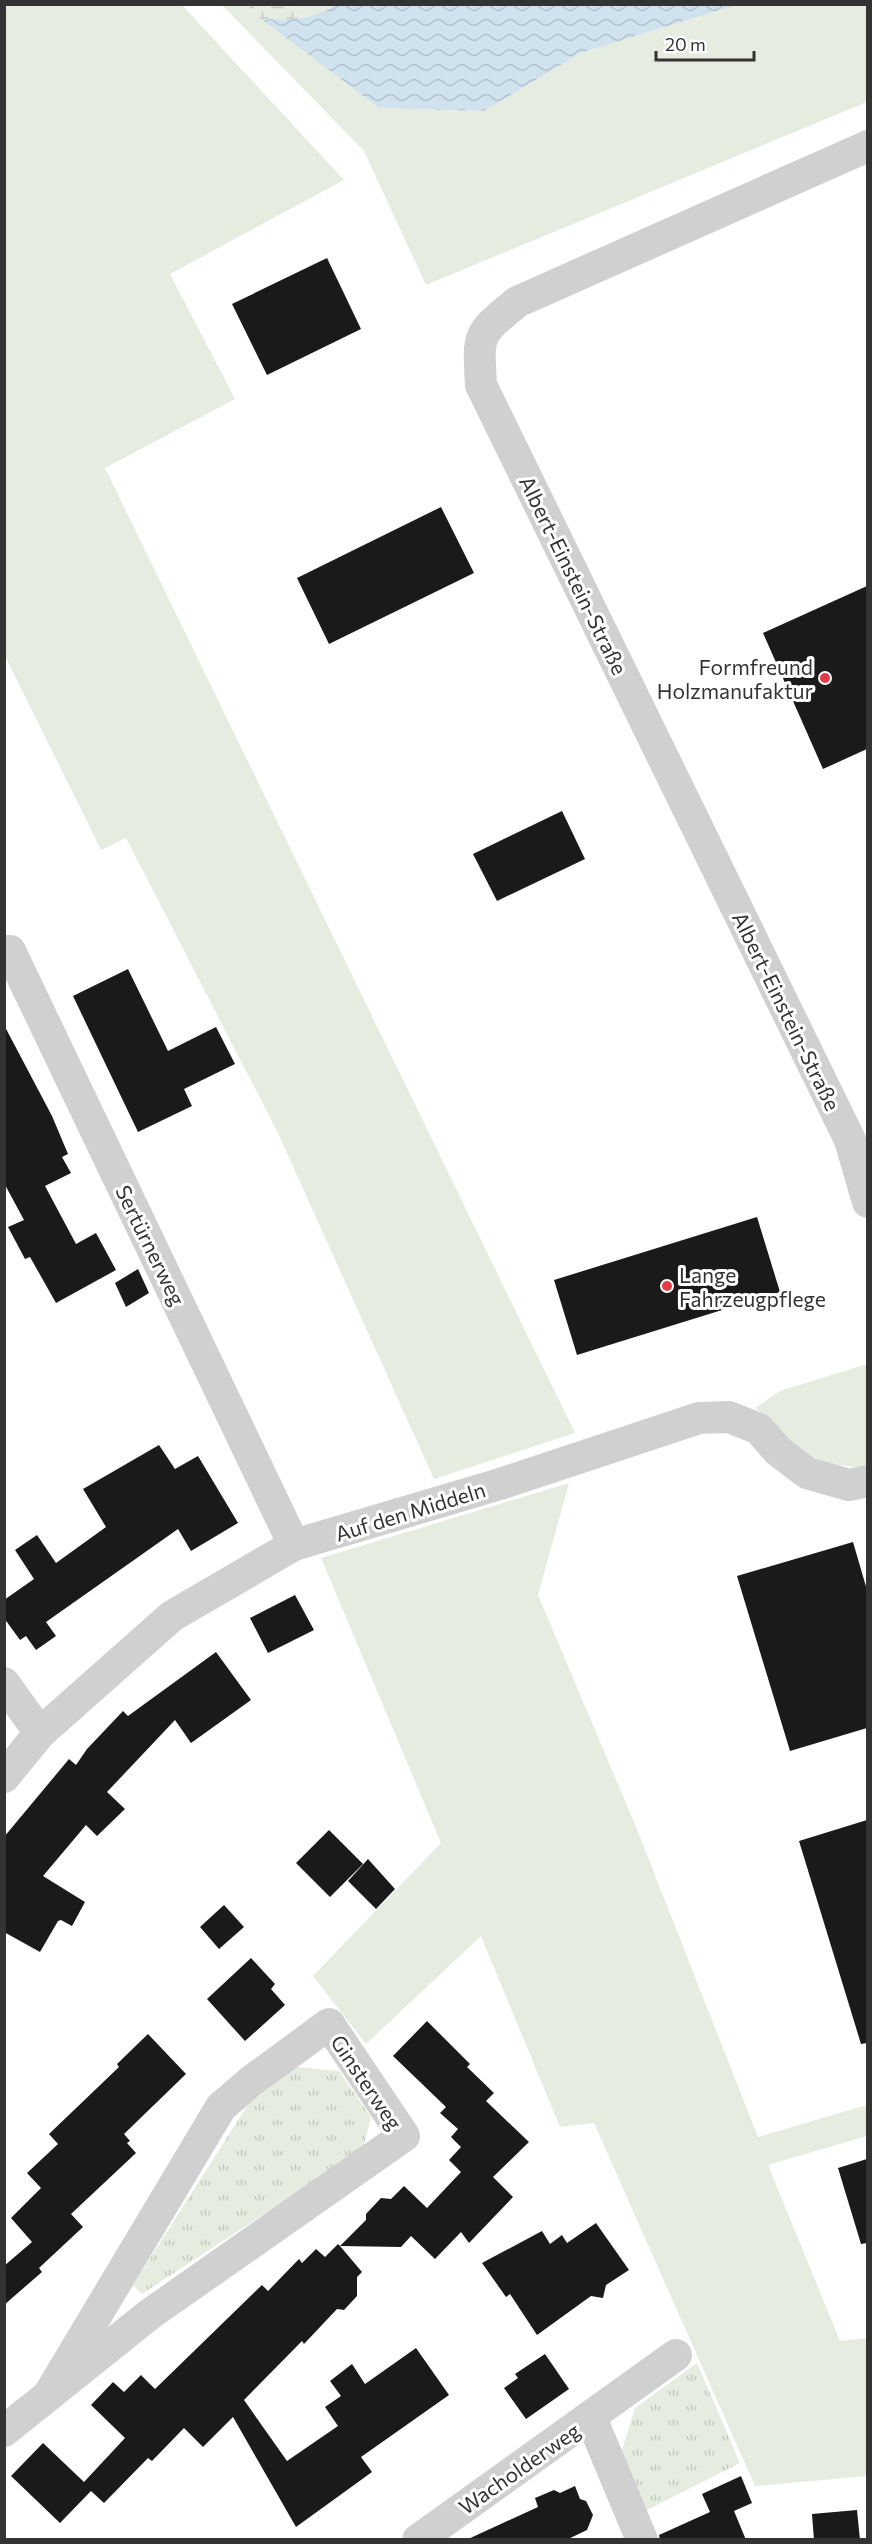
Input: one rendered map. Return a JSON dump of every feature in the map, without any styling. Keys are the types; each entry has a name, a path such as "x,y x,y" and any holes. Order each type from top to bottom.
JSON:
{"street":[{"name":"Albert-Einstein-Straße","path":"867,146 517,302 487,327 479,344 481,386 850,1140 867,1202"},
{"name":"Sertürnerweg","path":"4,951 10,951 294,1545"},
{"name":"Auf den Middeln","path":"4,1777 40,1733 172,1616 294,1545 500,1484 699,1418 729,1417 759,1429 778,1451 807,1473 849,1485 867,1481"},
{"path":"4,1683 40,1733"},
{"name":"Ginsterweg","path":"4,2431 48,2396 150,2314 404,2136 329,2024 250,2082 221,2107 48,2396"},
{"name":"Wacholderweg","path":"418,2540 676,2355"},
{"path":"591,2418 642,2540"}],"green space":[{"path":"5,4 182,5 344,180 170,274 235,399 105,468 575,1433 434,1479 277,1131 126,838 101,850 5,656"},
{"path":"222,5 247,5 261,19 379,108 484,111 581,53 736,5 867,5 867,102 426,285 364,151"},
{"path":"247,5 281,5 322,14 285,20 261,19"},
{"path":"281,5 335,5 322,14"},
{"path":"867,1364 867,1466 839,1465 812,1457 792,1443 755,1408 780,1391"},
{"path":"569,1483 538,1595 636,1827 758,2137 867,2105 867,2136 768,2165 840,2341 867,2338 867,2476 755,2486 594,2123 560,2127 481,1936 366,2044 313,1976 441,1843 321,1558"},
{"path":"298,2067 339,2071 371,2117 363,2149 142,2294 133,2285 249,2103"},
{"path":"697,2363 740,2463 643,2512 621,2453 635,2408"}],"water":[{"path":"335,5 736,5 581,53 484,111 379,108 261,19 290,19 309,16"}],"building":[{"path":"327,258 361,329 267,375 232,304"},
{"path":"441,507 474,573 329,644 297,578"},
{"name":"Formfreund Holzmanufaktur","path":"867,586 867,749 823,769 763,633"},
{"path":"562,811 585,859 497,901 473,854"},
{"path":"128,969 168,1051 216,1027 235,1064 184,1089 192,1106 138,1132 73,996"},
{"path":"4,1025 52,1116 68,1154 62,1157 71,1173 45,1186 76,1244 96,1233 116,1270 56,1303 30,1257 25,1259 8,1227 24,1220 4,1183"},
{"name":"Lange Fahrzeugpflege","path":"757,1217 780,1292 577,1355 554,1280"},
{"path":"138,1269 149,1293 126,1307 115,1283"},
{"path":"159,1445 175,1469 198,1456 238,1523 191,1551 178,1529 46,1622 56,1636 36,1650 26,1636 20,1640 4,1618 4,1600 34,1579 15,1550 37,1535 56,1563 106,1527 83,1489"},
{"path":"853,1542 867,1590 867,1728 790,1751 737,1576"},
{"path":"295,1595 314,1630 268,1653 250,1618"},
{"path":"216,1652 251,1700 191,1743 175,1720 107,1792 125,1809 97,1836 86,1825 43,1876 85,1902 72,1926 61,1920 58,1921 40,1952 4,1932 4,1837 69,1759 76,1765 87,1749 123,1711 128,1716"},
{"path":"867,1820 867,2043 861,2044 799,1841"},
{"path":"329,1830 363,1864 330,1897 296,1863"},
{"path":"368,1859 395,1889 376,1909 348,1881"},
{"path":"224,1905 244,1927 219,1949 200,1927"},
{"path":"251,1958 275,1984 271,1989 285,2005 245,2041 207,1999"},
{"path":"427,2021 470,2064 467,2067 494,2093 486,2101 529,2142 493,2177 513,2197 469,2243 461,2232 435,2259 411,2236 401,2247 340,2246 366,2220 366,2214 381,2198 391,2199 404,2186 427,2208 461,2172 449,2160 461,2147 451,2137 458,2129 440,2113 446,2107 393,2056"},
{"path":"148,2034 186,2074 124,2134 130,2141 127,2143 136,2153 71,2214 83,2227 39,2268 42,2272 4,2305 4,2266 32,2242 11,2218 41,2188 27,2173 58,2144 49,2134 119,2067 117,2064"},
{"path":"867,2159 867,2243 861,2244 838,2168"},
{"path":"596,2223 629,2270 606,2285 603,2298 591,2296 537,2335 510,2294 506,2297 482,2263 542,2231 550,2244 562,2235 567,2243"},
{"path":"338,2244 362,2272 357,2277 357,2296 344,2310 337,2309 304,2344 302,2341 244,2400 287,2461 338,2426 325,2407 341,2396 330,2381 352,2364 365,2384 416,2348 449,2395 361,2457 372,2472 296,2527 233,2417 203,2447 184,2428 152,2461 148,2458 104,2503 91,2491 60,2523 11,2476 43,2443 84,2482 125,2438 91,2405 113,2382 124,2392 141,2375 155,2389 262,2285 268,2291 299,2259 302,2263 316,2249 325,2257"},
{"path":"545,2354 569,2389 526,2419 504,2388 518,2378 515,2374"},
{"path":"741,2476 752,2503 734,2511 746,2540 660,2540 659,2535 710,2512 702,2494"},
{"path":"575,2486 580,2499 586,2501 593,2515 587,2530 566,2540 466,2540 538,2507 535,2498 554,2490 560,2493"},
{"path":"857,2510 860,2540 814,2540 812,2514"}],"place":[{"name":"Formfreund Holzmanufaktur","path":"825,678"},
{"name":"Lange Fahrzeugpflege","path":"667,1286"}]}
